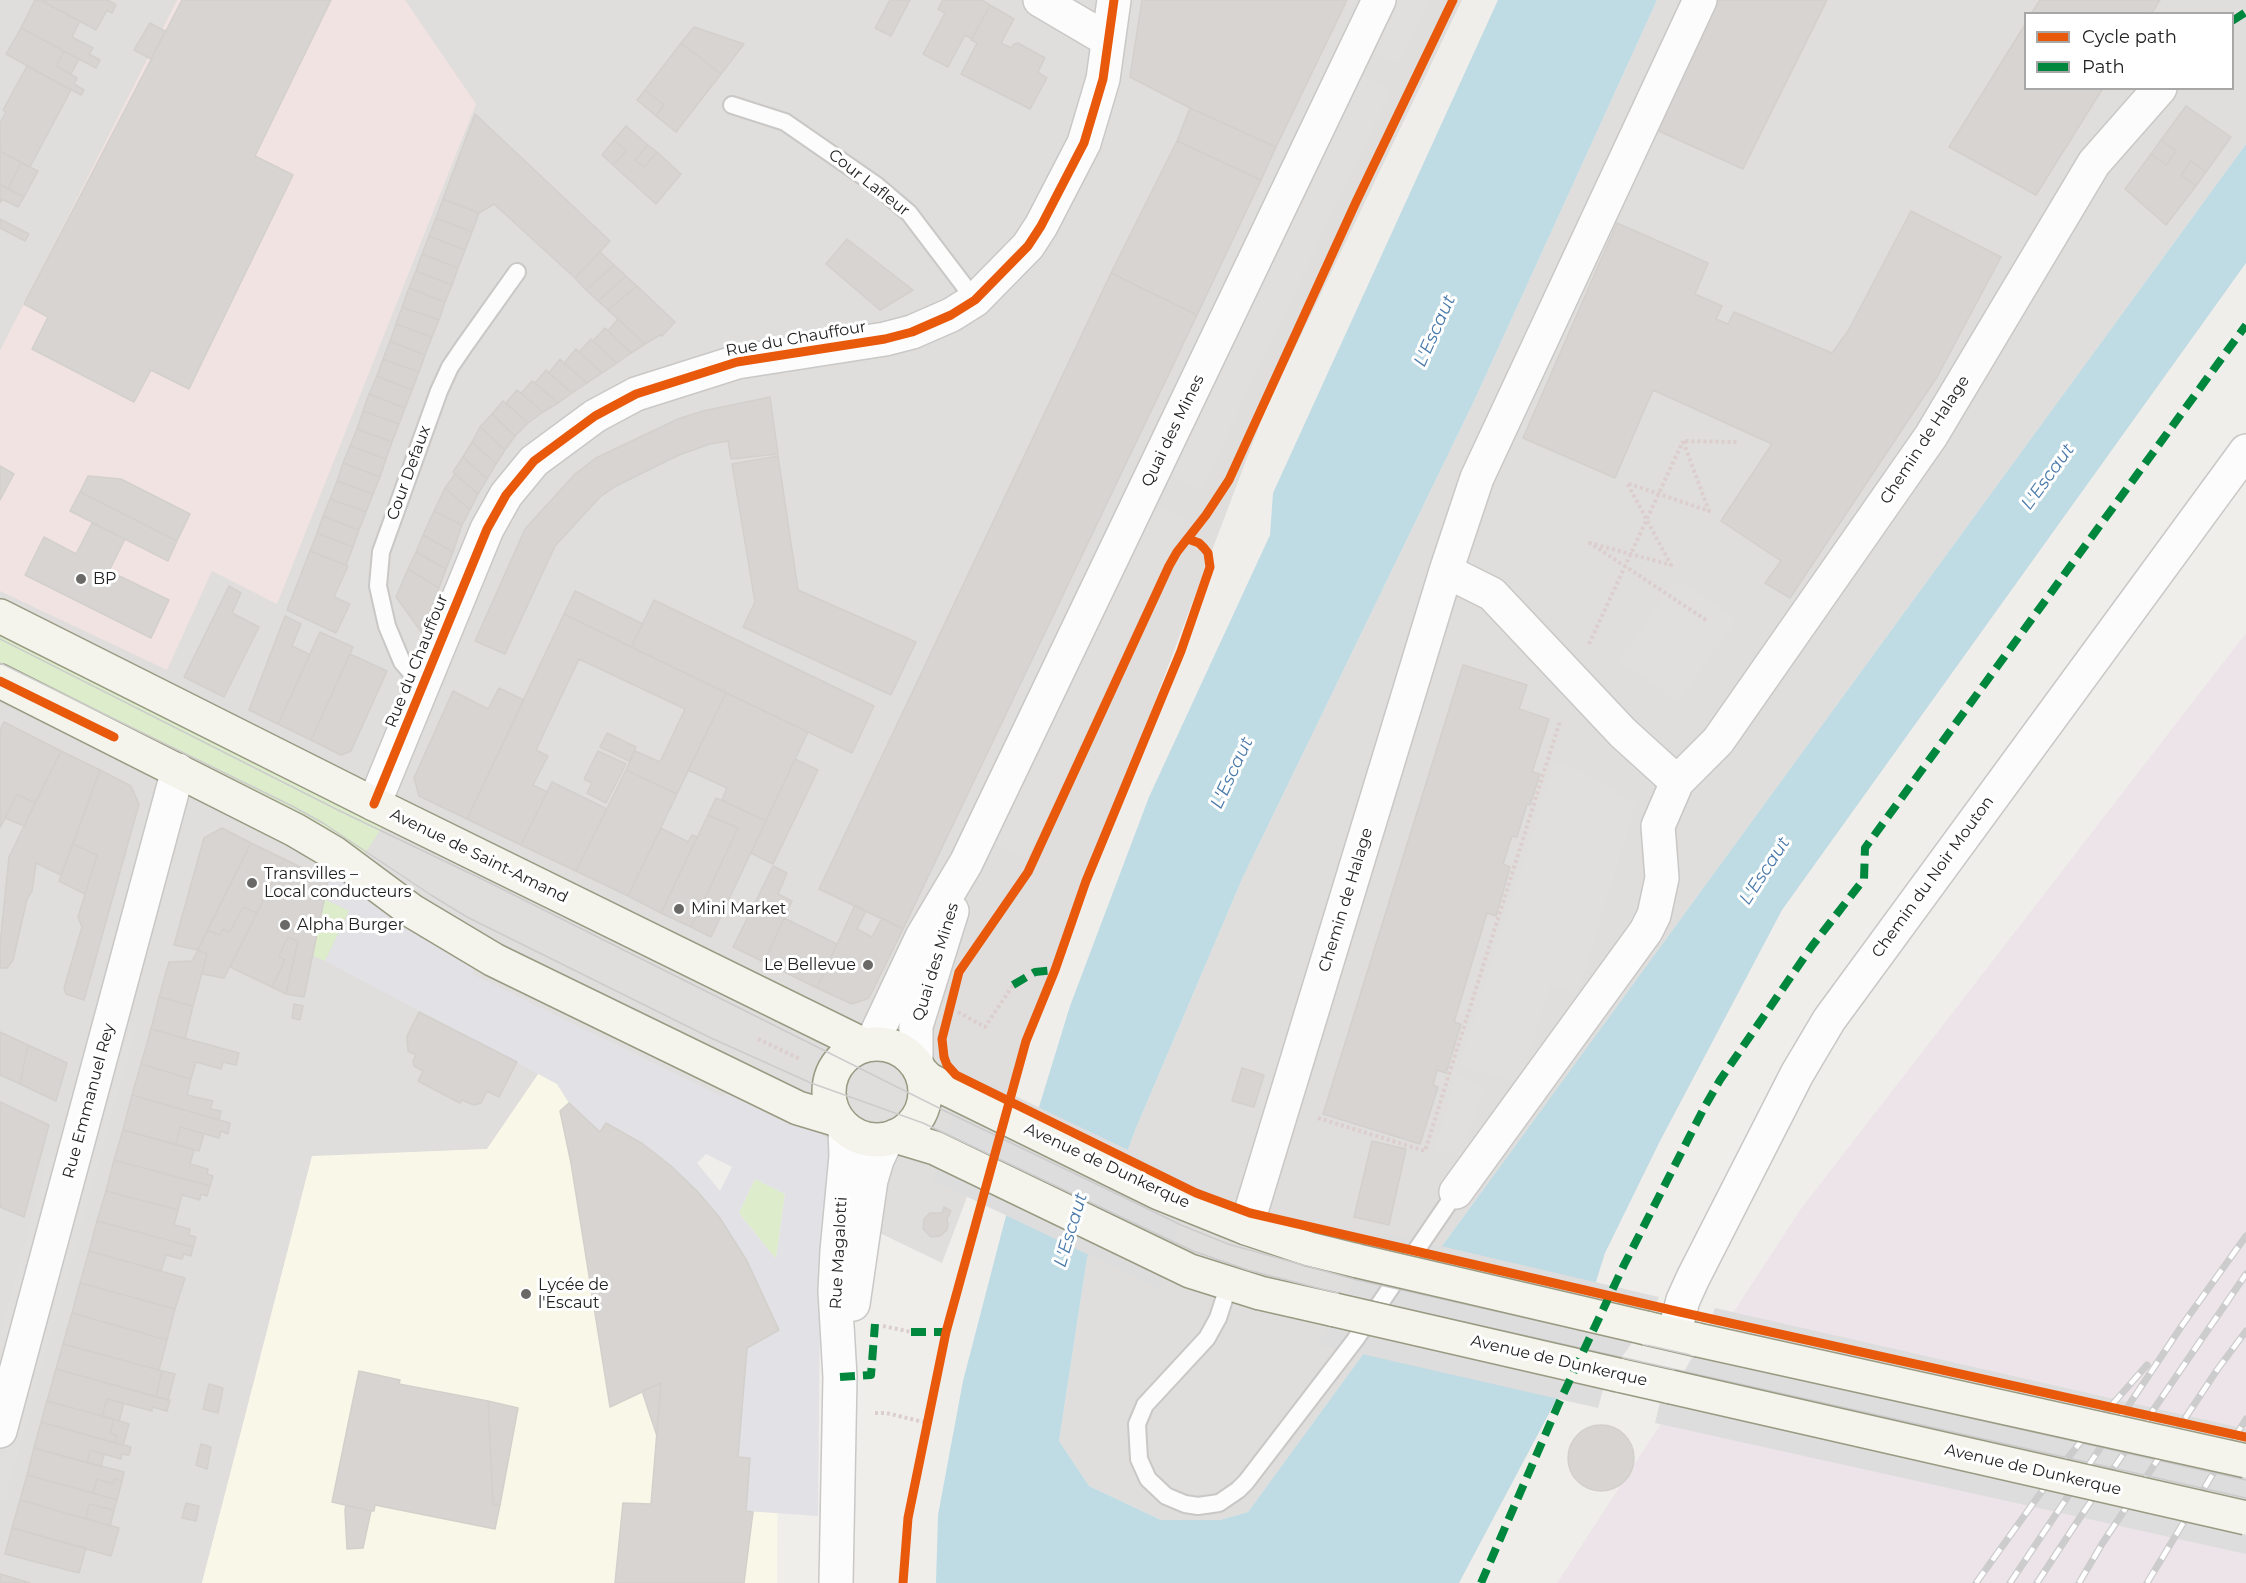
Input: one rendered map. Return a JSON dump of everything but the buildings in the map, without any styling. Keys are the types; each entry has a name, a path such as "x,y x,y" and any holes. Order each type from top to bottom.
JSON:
{"main road":[{"name":"Avenue de Saint-Amand","path":"0,616 816,1023 868,1044"},
{"path":"0,681 315,841 412,911 494,960 782,1101 841,1124 860,1137 876,1140 891,1138 909,1128 921,1113 926,1095 919,1068 904,1051 894,1046 868,1044 846,1055 838,1062 828,1089 829,1101 841,1124"},
{"name":"Avenue de Dunkerque","path":"919,1068 928,1079 1159,1193 1246,1228 1358,1261 1673,1334 2246,1461"},
{"name":"Avenue de Dunkerque","path":"891,1138 935,1148 1173,1263 1229,1284 2246,1518"}],"street":[{"path":"1040,0 1108,40"},
{"name":"Rue du Chauffour","path":"374,804 495,512 534,461 615,403 636,394 737,362 885,339 912,332 951,315 975,300 1028,246 1041,226 1084,143 1098,104 1114,0"},
{"name":"Quai des Mines","path":"868,1044 922,936 966,863 1379,0"},
{"name":"Chemin de Halage","path":"1246,1228 1446,571 1488,451 1700,0"},
{"name":"Chemin de Halage","path":"1456,1192 1646,931 1654,915 1662,878 1658,826 1677,782 1718,741 1931,436 2094,163 2158,90"},
{"name":"Chemin du Noir Mouton","path":"1673,1334 1683,1300 1693,1278 1797,1074 1829,1020 2246,451"},
{"path":"1446,571 1492,594 1629,739 1677,782"},
{"name":"Rue Emmanuel Rey","path":"0,1431 178,770"},
{"name":"Quai des Mines","path":"919,1068 916,1026 966,863"},
{"name":"Rue Magalotti","path":"840,1377 835,1291 839,1219 846,1156 841,1124"},
{"name":"Rue Magalotti","path":"836,1583 840,1377 871,1180 891,1138"}],"lane":[{"name":"Cour Lafleur","path":"732,105 785,122 876,185 909,213 975,300"},
{"name":"Cour Defaux","path":"423,686 402,662 387,626 378,586 381,552 439,391 460,352 517,272"},
{"path":"1229,1284 1218,1318 1207,1338 1145,1405 1137,1424 1139,1459 1148,1479 1166,1496 1185,1504 1198,1506 1219,1503 1246,1482 1354,1340 1456,1192"}],"path":[{"path":"1683,441 1737,442"},
{"path":"1283,1107 1425,1151 1573,680 1683,441"},
{"path":"1683,441 1709,512 1627,483 1671,565 1590,543 1706,620"},
{"path":"950,1007 985,1028 1013,985"},
{"path":"782,1101 816,1023"},
{"path":"759,1040 800,1059"},
{"path":"875,1324 911,1332"},
{"path":"838,1412 886,1413 928,1423"}],"shaded area":[{"path":"0,0 1462,0 1266,408 942,1263 541,1070 487,1149 312,1157 202,1583 0,1583"},
{"path":"177,0 405,0 476,104 277,604 212,571 167,670 0,591 0,351"},
{"path":"1393,0 1429,0 1397,64 1369,50"},
{"path":"1657,0 2246,0 2246,144 1248,1512 1220,1520 1161,1520 1089,1486 1059,1441 1087,1258 1136,1128 1242,879 1475,399"},
{"path":"1360,75 1391,90 1201,490 1169,474"},
{"path":"1154,504 1186,519 1027,859 994,844"},
{"path":"1678,578 1737,620 1678,702 1619,660"},
{"path":"2246,633 2246,1583 1557,1583 1800,1210"},
{"path":"1555,762 1581,770 1636,804 1578,993 1551,985 1520,1083 1459,1066"},
{"path":"336,869 477,962 472,974 723,1097 729,1086 819,1132 831,1142 820,1306 818,1516 746,1511 750,1458 738,1457 747,1348 779,1330 747,1261 720,1218 671,1166 643,1144 606,1123 600,1132 569,1103 557,1084 325,961 349,911 325,899 328,881","holes":["706,1154 732,1167 720,1191 697,1163","755,1179 785,1194 776,1259 739,1213"]},
{"path":"477,962 729,1086 724,1097 472,974"},
{"path":"123,1021 137,1025 5,1500 0,1499 0,1463"},
{"name":"Lycée de l'Escaut","path":"541,1070 693,1168 773,1259 779,1330 777,1583 202,1583 312,1156 487,1149"},
{"path":"1455,1077 1484,1086 1462,1156 1434,1148"},
{"path":"49,1154 63,1158 0,1392 0,1334"}],"green space":[{"path":"0,635 383,826 363,856 0,667"},
{"path":"325,899 349,911 325,961 313,956"},
{"path":"755,1179 785,1194 776,1259 739,1213"}],"water":[{"name":"L'Escaut","path":"1498,0 1657,0 1475,399 1242,879 1136,1128 1087,1258 1059,1441 1089,1486 1161,1520 1220,1520 1248,1512 2246,144 2246,263 1782,910 1659,1143 1605,1253 1563,1387 1459,1583 936,1583 938,1515 963,1381 1008,1208 1070,1006 1149,797 1270,535 1273,493"}],"pier":[{"path":"965,1072 1193,1181 1160,1289 932,1180"},
{"path":"1385,1233 1659,1297 1650,1318 1606,1379 1598,1408 1318,1344"},
{"path":"1715,1308 2246,1429 2246,1554 1655,1423 1661,1398 1681,1377 1707,1331"}],"tram line":[{"path":"0,639 340,811 490,883 945,1111 1181,1225 1228,1244 1353,1279 2246,1480"},
{"path":"0,663 292,806 323,823 467,917 711,1038 811,1083 923,1123 1193,1251 1248,1270 1345,1295 2246,1498"}],"railway":[{"path":"2010,1583 2183,1324 2246,1236"},
{"path":"2037,1583 2246,1274"},
{"path":"2079,1583 2102,1544 2217,1370 2246,1331"},
{"path":"1976,1583 2047,1484 2095,1424 2147,1365"},
{"path":"2147,1583 2246,1419"}],"marked path":[{"path":"2234,20 2246,12"},
{"path":"1481,1583 1559,1403 1624,1265 1720,1080 1812,946 1864,879 1865,848 2246,325"},
{"path":"1013,985 1035,972 1055,970"},
{"path":"840,1377 871,1375 875,1324"},
{"path":"911,1332 946,1332"}],"cycle path":[{"path":"374,804 487,529 506,495 534,461 595,416 636,394 737,362 885,339 912,332 951,315 975,300 1028,246 1041,226 1084,143 1103,79 1114,0"},
{"path":"1453,0 1356,202 1229,480 1169,566 1028,872 959,972 942,1039 947,1065 956,1075 1196,1193 1250,1213 1680,1312 2246,1437"},
{"path":"903,1583 908,1518 946,1332 1026,1041 1055,970 1086,881 1181,651 1210,567 1208,553 1199,543 1188,539"},
{"path":"0,681 114,737"}],"place":[{"name":"BP","path":"81,579"},
{"name":"Transvilles – Local conducteurs","path":"252,883"},
{"name":"Mini Market","path":"679,909"},
{"name":"Alpha Burger","path":"285,925"},
{"name":"Le Bellevue","path":"868,965"},
{"name":"Lycée de l'Escaut","path":"526,1294"}]}
